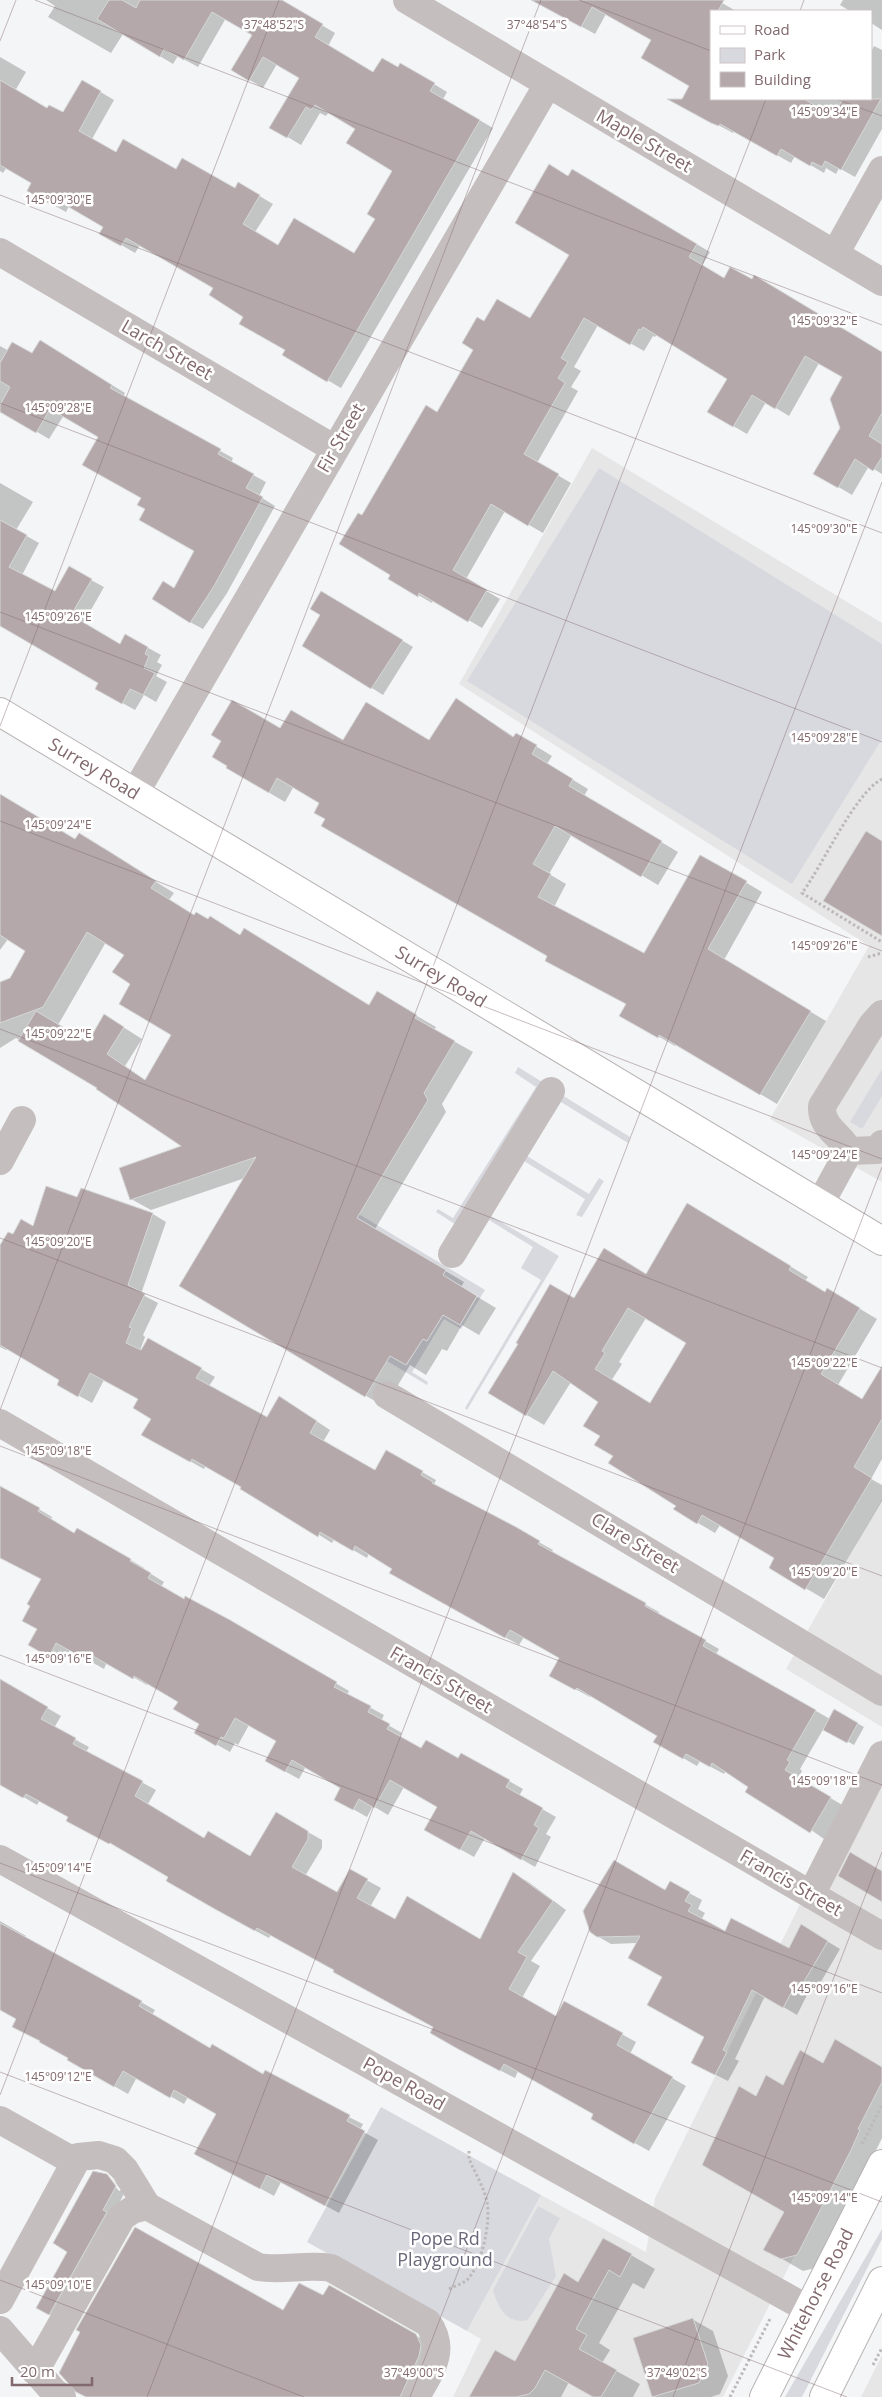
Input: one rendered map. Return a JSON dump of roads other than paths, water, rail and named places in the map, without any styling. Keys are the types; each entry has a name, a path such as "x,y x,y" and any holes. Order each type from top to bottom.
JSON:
{"main road":[{"name":"Surrey Road","path":"0,712 882,1241"},
{"name":"Whitehorse Road","path":"764,2397 882,2164"},
{"path":"824,2397 882,2281"}],"street":[{"name":"Maple Street","path":"416,2 548,84 882,282"},
{"name":"Fir Street","path":"135,793 548,84"},
{"path":"835,254 882,170"},
{"name":"Larch Street","path":"0,252 335,448"},
{"path":"849,1151 845,1142 835,1136 826,1126 822,1116 822,1106 864,1038 882,1014"},
{"path":"452,1254 551,1091"},
{"path":"0,1161 22,1120"},
{"path":"849,1151 877,1150 882,1144"},
{"path":"820,1204 849,1151"},
{"name":"Clare Street","path":"387,1395 882,1692"},
{"name":"Francis Street","path":"0,1423 882,1936"},
{"path":"811,1895 882,1755"},
{"name":"Pope Road","path":"0,1859 808,2309"},
{"path":"0,2120 75,2162"},
{"path":"0,2300 78,2157 99,2155 115,2160 124,2170 147,2206 258,2267 273,2270 315,2265 332,2268 428,2323 434,2333 437,2347 435,2360 416,2397"},
{"path":"35,2371 122,2218 132,2210 147,2206"},
{"path":"0,2330 55,2393 62,2397"}],"park label":[{"name":"Pope Rd Playground","path":"445,2249"}]}
